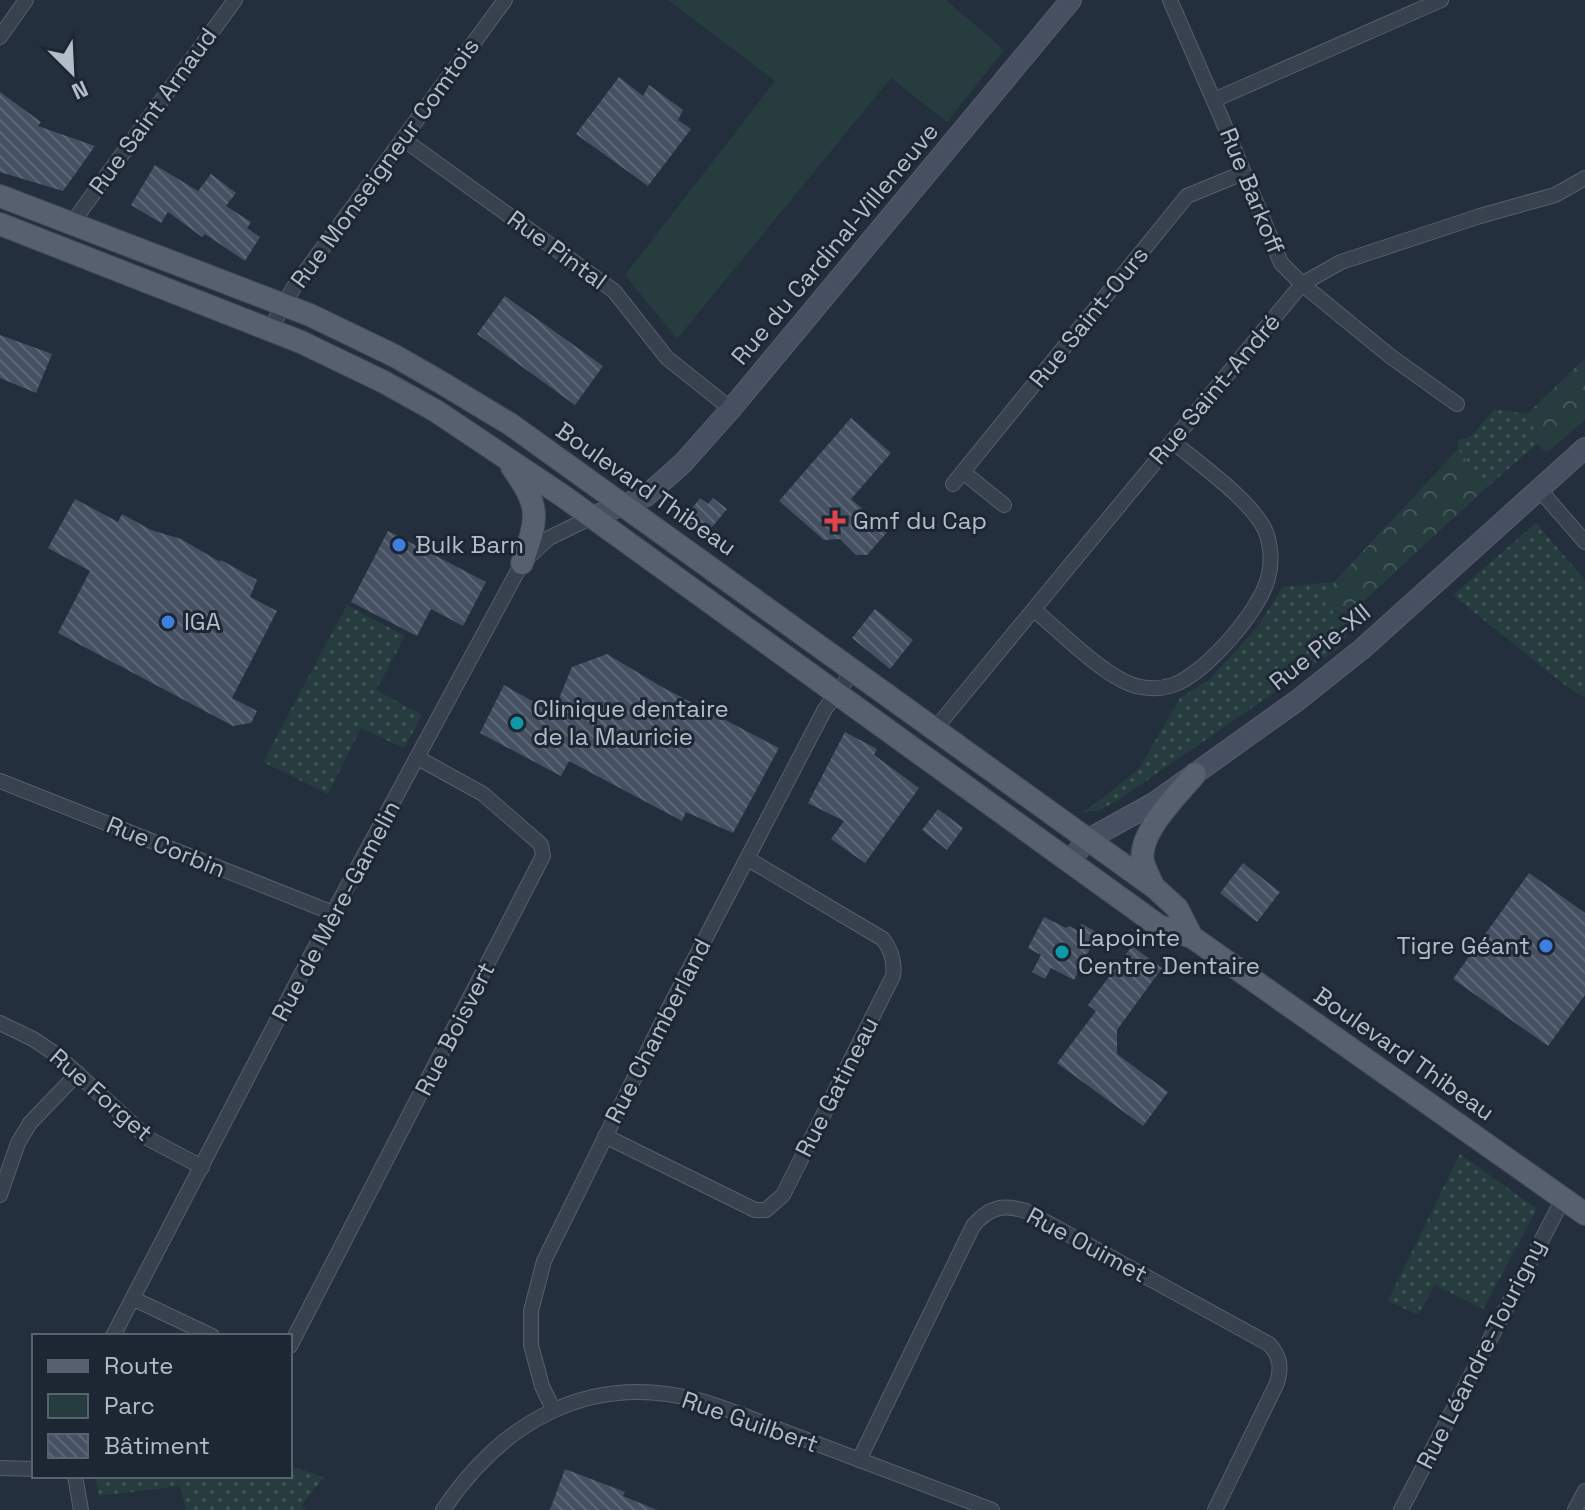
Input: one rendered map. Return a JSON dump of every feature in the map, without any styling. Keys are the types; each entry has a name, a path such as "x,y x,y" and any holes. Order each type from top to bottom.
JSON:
{"main road":[{"name":"Boulevard Thibeau","path":"0,196 283,304 395,356 510,424 1154,887 1177,908 1192,937"},
{"name":"Boulevard Thibeau","path":"0,224 270,329 384,382 502,453 1159,926 1192,937 1585,1214"},
{"path":"502,453 527,489 534,508 533,532 522,563"},
{"path":"1154,887 1142,861 1147,838 1156,821 1195,774"}],"street":[{"path":"0,37 26,0"},
{"name":"Rue Saint Arnaud","path":"72,223 235,0"},
{"name":"Rue Monseigneur Comtois","path":"270,329 283,304 505,0"},
{"name":"Rue du Cardinal-Villeneuve","path":"592,517 646,496 683,463 1071,0"},
{"name":"Rue Barkoff","path":"1170,0 1281,263 1390,356 1457,404"},
{"path":"1214,100 1441,0"},
{"name":"Rue Pintal","path":"403,139 614,291 667,358 731,409"},
{"name":"Rue Saint-Ours","path":"953,484 1187,196 1243,173"},
{"name":"Rue Saint-André","path":"935,729 1302,284 1341,262 1555,195 1585,178"},
{"path":"1034,610 1118,678 1149,688 1172,685 1192,675 1251,614 1270,572 1270,553 1262,524 1246,505 1172,441"},
{"name":"Rue Pie-XII","path":"1069,862 1087,840 1154,803 1362,649 1585,448"},
{"path":"963,472 1004,505"},
{"path":"1539,489 1585,542"},
{"name":"Rue de Mère-Gamelin","path":"114,1334 333,913 522,563 556,534 592,517"},
{"name":"Rue Chamberland","path":"553,1409 542,1386 531,1345 531,1311 544,1261 825,709 854,670"},
{"name":"Rue Boisvert","path":"292,1342 543,856 541,845 483,794 418,758"},
{"name":"Rue Corbin","path":"0,781 333,913"},
{"name":"Rue Gatineau","path":"605,1136 755,1210 766,1210 783,1195 893,976 894,966 889,947 883,939 748,859"},
{"name":"Rue Forget","path":"0,1023 33,1039 78,1073 149,1139 202,1167"},
{"path":"0,1195 18,1143 30,1123 78,1073"},
{"name":"Rue Léandre-Tourigny","path":"1401,1510 1563,1199"},
{"name":"Rue Ouimet","path":"859,1460 973,1226 983,1214 998,1206 1013,1207 1040,1218 1269,1344 1276,1351 1281,1371 1277,1383 1215,1510"},
{"path":"134,1299 208,1334"},
{"name":"Rue Guilbert","path":"443,1510 463,1484 527,1423 553,1409 582,1399 640,1393 674,1396 727,1410 992,1510"},
{"path":"0,1468 32,1469"},
{"path":"75,1478 81,1510"},
{"path":"1575,1510 1585,1491"}],"green space":[{"path":"668,0 946,0 1004,50 947,122 891,78 677,339 625,275 775,81"},
{"path":"1585,358 1585,420 1547,453 1527,414"},
{"path":"1495,409 1527,414 1547,453 1537,444 1486,488 1458,449 1458,440 1470,437"},
{"path":"1458,449 1486,488 1355,609 1346,613 1335,612 1325,604 1325,592"},
{"path":"1536,523 1585,580 1585,698 1453,595"},
{"path":"1333,582 1325,592 1333,612 1344,614 1355,609 1357,617 1339,648 1118,800 1101,810 1084,812 1139,769 1180,698 1210,679 1258,626 1283,587"},
{"path":"347,605 405,636 376,690 422,715 404,748 361,728 328,794 263,762"},
{"path":"1460,1154 1537,1209 1483,1309 1435,1285 1418,1315 1388,1301"},
{"path":"292,1467 324,1477 301,1506 306,1510 186,1510 180,1486 99,1496 95,1478 292,1478"}],"building":[{"path":"619,77 643,96 649,85 683,110 678,120 691,129 648,186 576,134"},
{"path":"0,92 41,122 38,126 95,146 63,191 0,172"},
{"path":"155,165 198,191 211,174 236,193 226,206 251,222 247,228 260,237 245,261 205,234 202,237 168,212 161,223 131,205"},
{"path":"505,296 603,366 575,405 477,334"},
{"path":"0,335 52,354 36,393 0,378"},
{"path":"851,418 891,453 851,499 888,531 867,555 856,555 840,539 824,540 779,501"},
{"path":"700,498 708,504 713,498 727,509 703,538 682,521"},
{"name":"IGA","path":"75,499 118,522 122,514 151,530 181,539 257,580 250,597 277,611 232,698 257,711 251,723 233,726 58,633 90,571 48,548"},
{"path":"388,531 486,582 463,626 431,609 417,636 351,602"},
{"path":"875,609 913,640 890,669 852,638"},
{"path":"607,654 662,687 779,748 733,833 686,812 682,821 569,761 561,776 480,733 504,685 553,713 572,667"},
{"path":"845,732 877,749 874,755 919,788 865,863 831,839 844,821 808,803"},
{"path":"938,809 963,828 947,850 922,830"},
{"path":"1243,863 1280,892 1257,922 1220,893"},
{"path":"1529,873 1585,913 1585,995 1548,1046 1453,979"},
{"name":"Lapointe Centre Dentaire","path":"1044,917 1066,928 1069,926 1078,931 1082,924 1098,933 1074,980 1051,968 1045,979 1032,972 1041,955 1028,948"},
{"path":"1132,946 1162,968 1117,1030 1117,1054 1168,1092 1143,1126 1057,1063 1096,1011 1088,1005"},
{"path":"565,1469 625,1492 623,1496 657,1510 550,1510"}],"place":[{"name":"Gmf du Cap","path":"835,521"},
{"name":"Bulk Barn","path":"399,545"},
{"name":"IGA","path":"168,622"},
{"name":"Clinique dentaire de la Mauricie","path":"517,723"},
{"name":"Tigre Géant","path":"1546,946"},
{"name":"Lapointe Centre Dentaire","path":"1062,952"}]}
